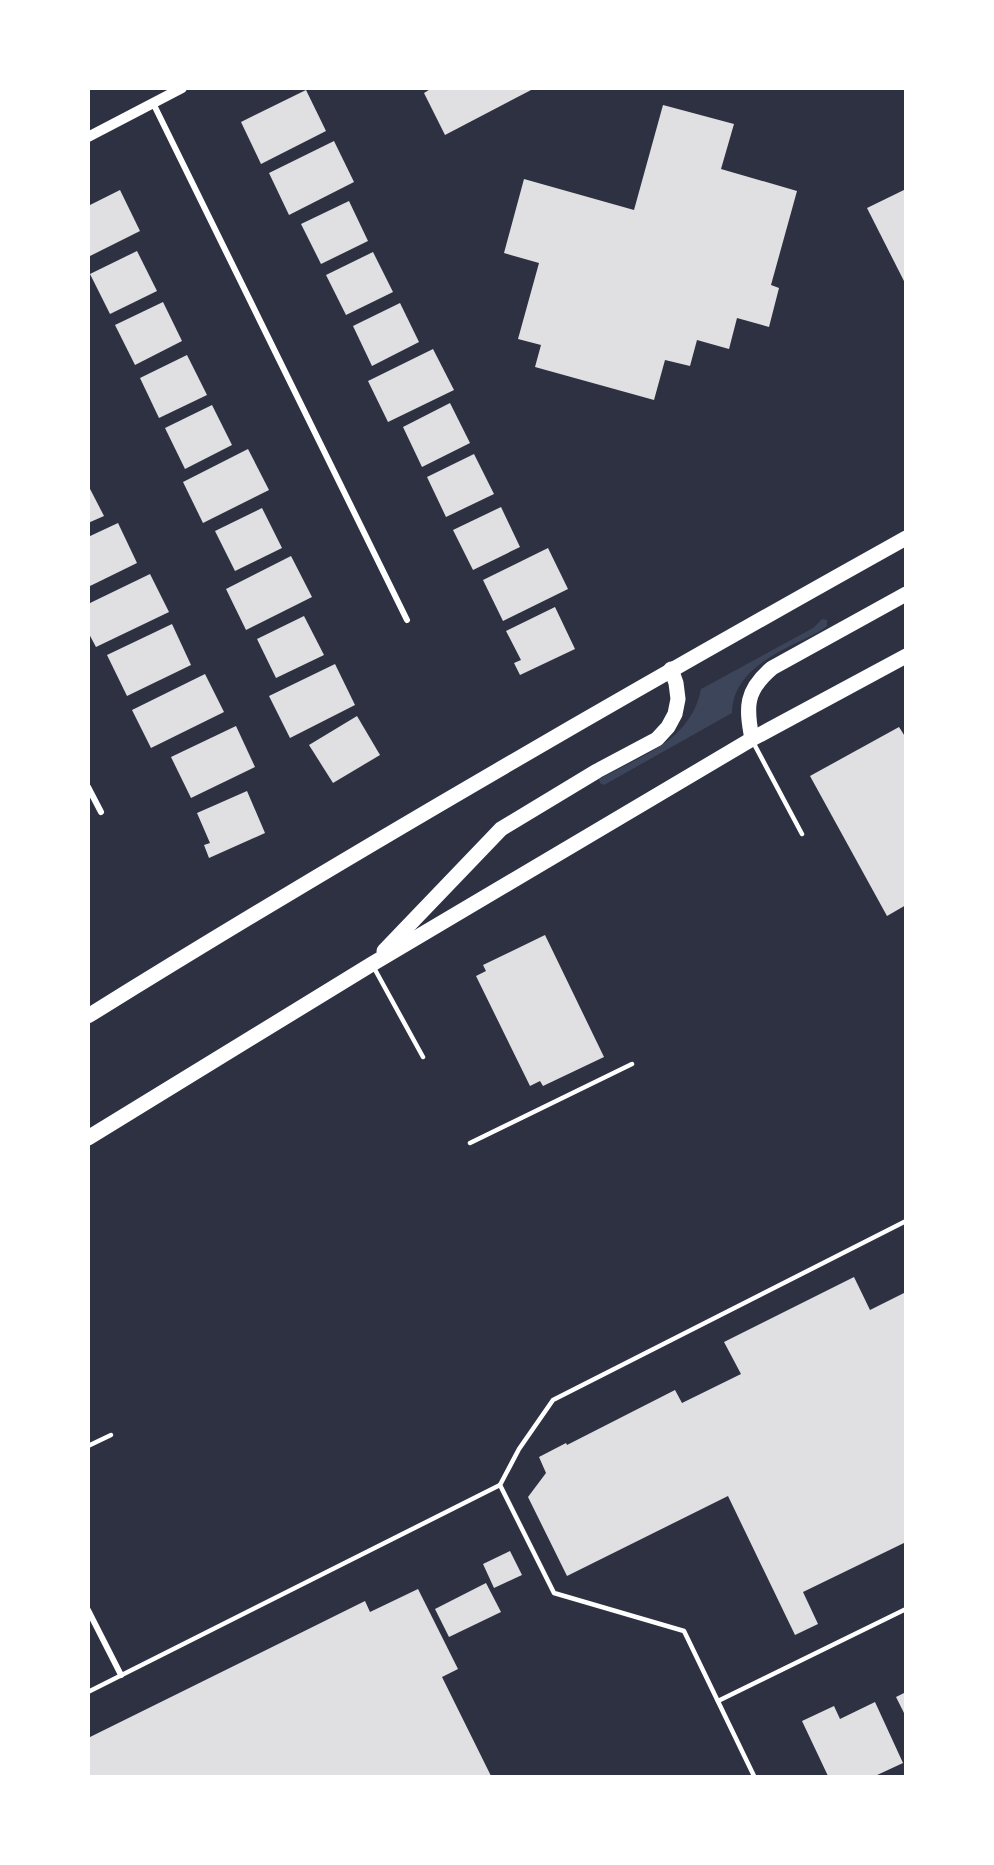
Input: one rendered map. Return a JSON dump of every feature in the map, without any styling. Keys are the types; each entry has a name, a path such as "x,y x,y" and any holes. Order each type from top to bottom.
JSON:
{"main road":[{"path":"88,1016 237,924 671,669 906,538"},
{"path":"752,740 747,708 751,692 759,679 771,668 906,594"},
{"path":"88,1138 372,964 752,740 906,656"},
{"path":"372,964 501,829 597,771 657,739 668,727 675,714 678,699 671,669"}],"street":[{"path":"88,136 182,88"},
{"path":"153,104 407,620"},
{"path":"88,787 101,813"},
{"path":"88,1610 121,1675"}],"lane":[{"path":"752,740 802,834"},
{"path":"372,964 423,1057"},
{"path":"470,1143 632,1064"},
{"path":"88,1692 500,1485 519,1449 553,1400 906,1221"},
{"path":"88,1446 111,1435"},
{"path":"500,1485 554,1593 684,1631 754,1776"},
{"path":"718,1701 906,1609"}],"shaded area":[{"path":"822,619 827,620 827,626 822,630 778,652 752,671 742,683 735,697 732,713 604,785 600,783 599,779 647,754 675,734 687,722 701,689 813,628"}],"building":[{"path":"432,88 535,88 445,135 424,93"},
{"path":"306,90 326,131 261,164 241,122"},
{"path":"663,105 734,124 721,169 797,191 771,285 779,288 769,327 737,318 729,349 697,340 690,366 665,360 654,400 535,367 541,345 518,339 539,263 504,253 524,179 634,210"},
{"path":"334,141 354,182 289,215 269,173"},
{"path":"906,189 906,285 867,208"},
{"path":"120,190 140,231 88,257 88,206"},
{"path":"349,201 368,241 321,264 301,224"},
{"path":"137,251 157,291 110,314 90,274"},
{"path":"373,252 393,292 346,315 326,275"},
{"path":"163,302 182,341 135,365 115,325"},
{"path":"400,303 419,342 372,366 353,326"},
{"path":"433,349 454,390 388,422 368,381"},
{"path":"187,355 207,395 159,418 140,378"},
{"path":"450,403 470,443 422,467 403,427"},
{"path":"212,405 232,445 185,469 165,428"},
{"path":"248,449 269,490 203,523 183,482"},
{"path":"474,454 494,494 446,517 427,477"},
{"path":"88,485 104,516 88,523"},
{"path":"501,507 520,547 473,570 453,530"},
{"path":"262,508 282,548 235,571 215,531"},
{"path":"118,523 137,563 88,587 88,537"},
{"path":"548,548 568,589 503,621 483,580"},
{"path":"291,556 312,597 246,630 226,589"},
{"path":"150,574 169,612 96,647 88,632 88,604"},
{"path":"555,607 575,649 520,675 514,663 521,660 506,631"},
{"path":"304,616 324,655 276,678 257,639"},
{"path":"172,624 191,665 127,696 107,655"},
{"path":"335,664 355,705 290,738 269,696"},
{"path":"205,674 224,712 151,748 132,710"},
{"path":"357,716 380,755 333,783 309,745"},
{"path":"236,726 255,767 191,798 171,757"},
{"path":"899,727 906,738 906,905 887,916 810,776"},
{"path":"247,791 265,833 209,858 204,845 210,843 197,813"},
{"path":"545,935 604,1057 543,1086 540,1081 530,1086 476,976 486,971 483,965"},
{"path":"854,1277 870,1310 906,1292 906,1542 803,1592 818,1624 795,1635 728,1496 567,1576 528,1497 546,1473 539,1457 675,1390 682,1403 741,1374 724,1342"},
{"path":"510,1551 522,1575 494,1588 483,1564"},
{"path":"486,1583 501,1612 449,1637 435,1609"},
{"path":"418,1589 458,1669 442,1677 491,1776 88,1776 88,1738 365,1601 370,1612"},
{"path":"906,1692 906,1717 896,1697"},
{"path":"875,1702 903,1763 875,1776 828,1776 802,1721 834,1706 840,1719"}]}
